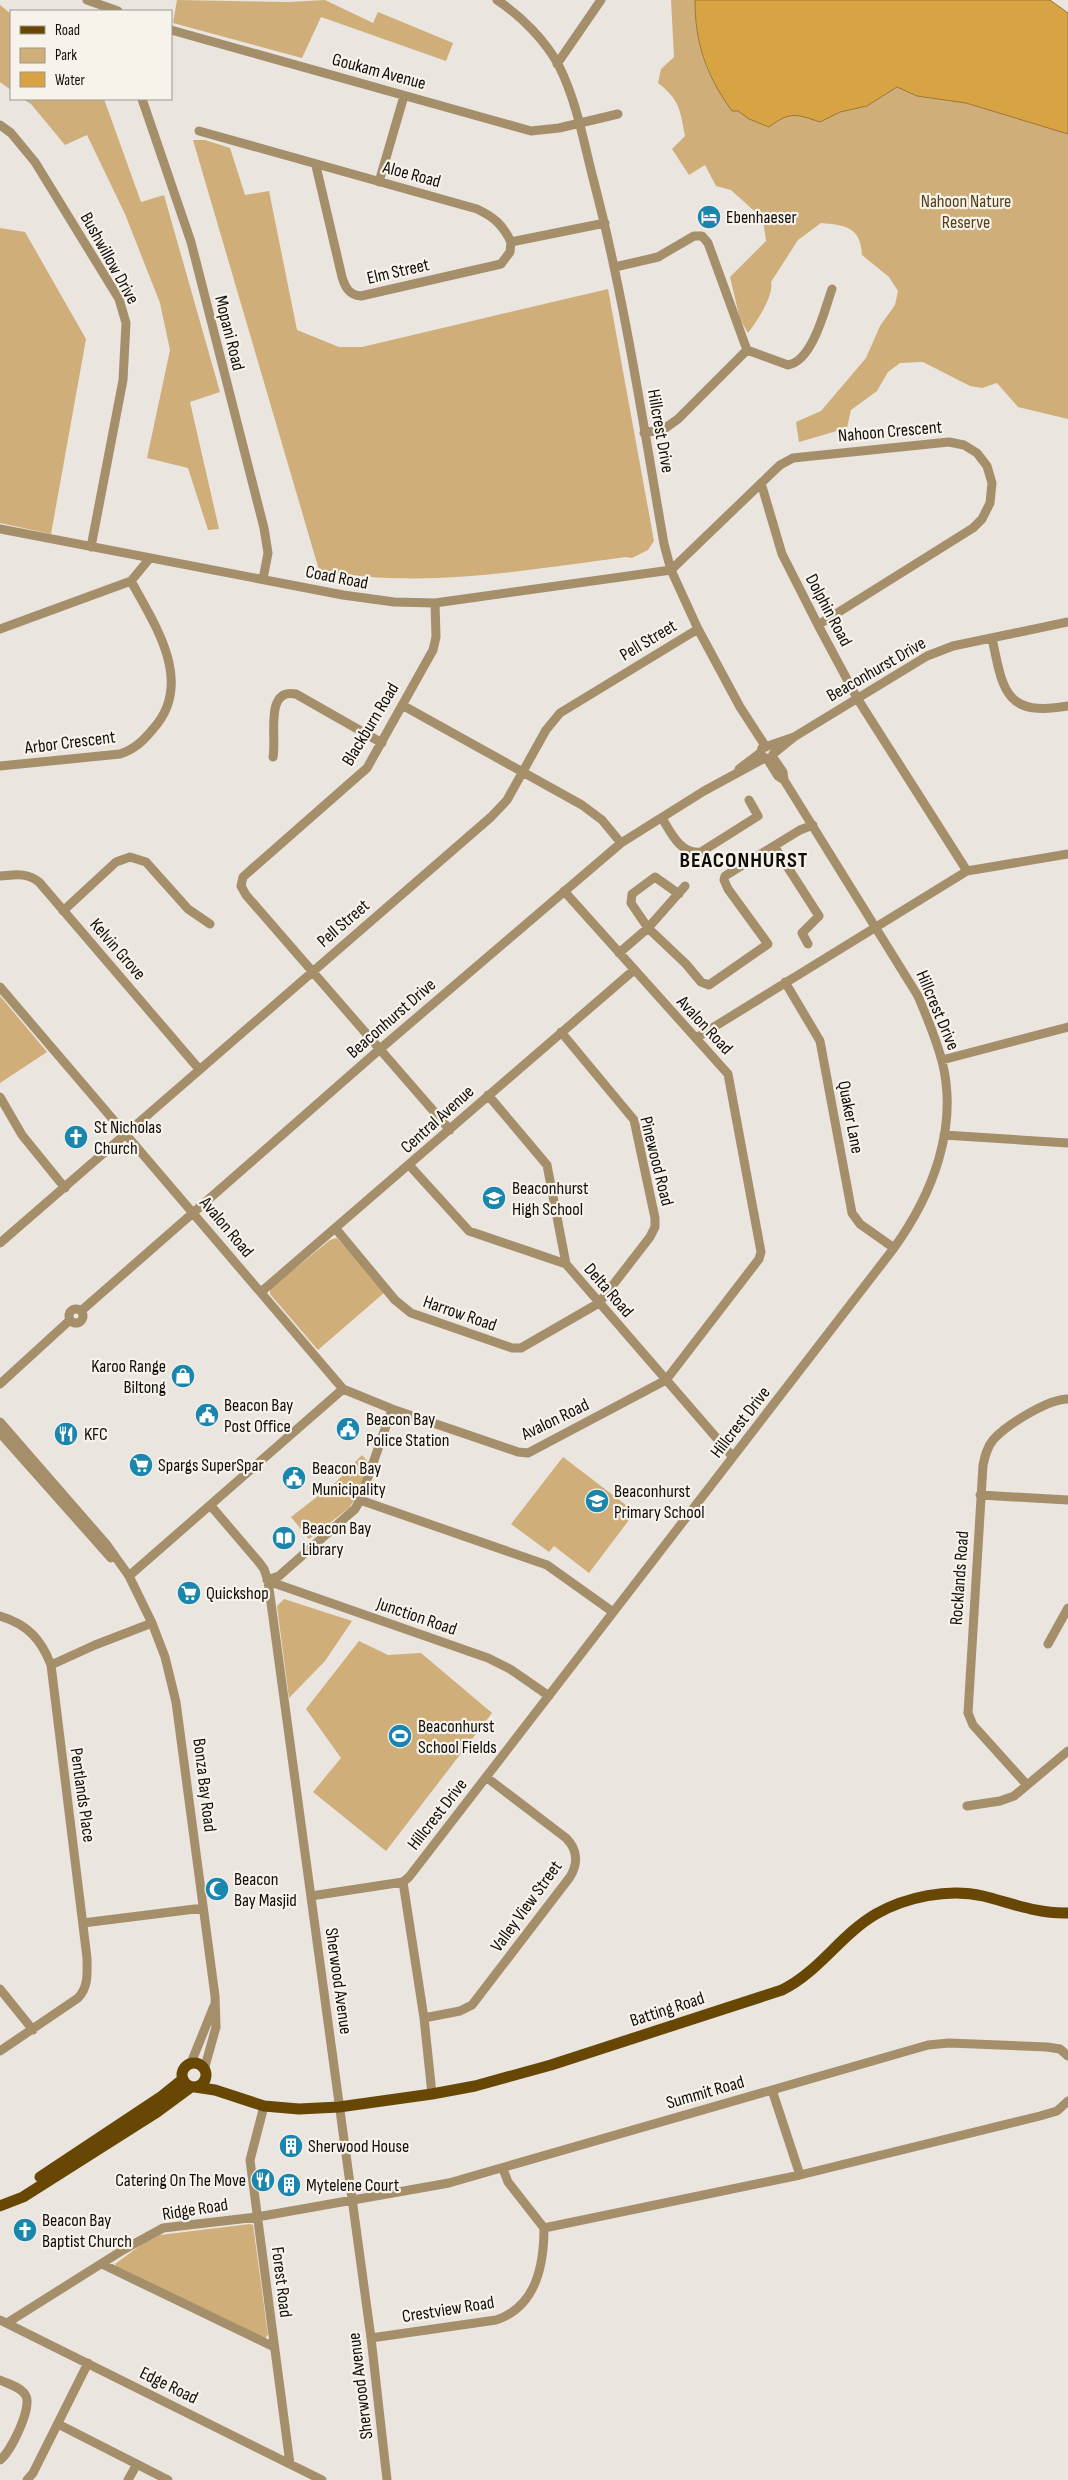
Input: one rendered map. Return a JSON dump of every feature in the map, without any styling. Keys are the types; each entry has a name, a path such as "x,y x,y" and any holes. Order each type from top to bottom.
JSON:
{"main road":[{"name":"Batting Road","path":"190,2084 264,2106 298,2109 339,2106 432,2094 475,2086 551,2065 762,1999 802,1980 845,1938 874,1915 900,1902 918,1897 972,1894 1040,1912 1068,1912"},
{"path":"0,2204 162,2096 190,2084 204,2081 205,2071 199,2064 191,2063 184,2068 190,2084"},
{"name":"Batting Road","path":"205,2071 250,2101"}],"street":[{"path":"87,0 115,10"},
{"name":"Hillcrest Drive","path":"403,1882 409,1878 894,1248 922,1206 938,1163 944,1135 946,1094 942,1060 918,996 877,927 784,780 783,772 766,753 698,630 671,570 664,544 615,267 579,123 570,94 557,64 530,28 497,0"},
{"path":"557,64 602,0"},
{"name":"Goukam Avenue","path":"172,30 531,131 542,131 579,123"},
{"path":"379,182 404,96"},
{"name":"Mopani Road","path":"142,100 191,242 264,528 268,552 263,579"},
{"path":"579,123 618,114"},
{"name":"Bushwillow Drive","path":"0,126 11,133 35,162 119,299 124,312 126,323 123,380 91,547"},
{"name":"Aloe Road","path":"199,131 316,166 452,202 489,215 503,226 511,242"},
{"name":"Elm Street","path":"316,166 342,277 348,290 355,296 501,264 510,252 511,242"},
{"path":"511,242 604,223"},
{"path":"615,267 658,257 694,236 702,236 708,243 747,350 788,365 796,362 820,326 832,288"},
{"path":"644,434 664,429 678,419 747,350"},
{"name":"Nahoon Crescent","path":"671,570 780,465 800,456 949,442 970,448 982,459 992,483 992,495"},
{"name":"Dolphin Road","path":"761,483 782,554 818,625 857,698 967,871"},
{"path":"818,625 973,528 982,519 992,495 1002,492"},
{"name":"Coad Road","path":"0,529 373,600 412,604 435,603 671,570"},
{"path":"0,629 131,580 150,558"},
{"name":"Arbor Crescent","path":"0,766 120,754 137,746 156,726 172,696 170,664 163,641 131,580"},
{"name":"Blackburn Road","path":"312,971 246,895 241,886 243,878 361,774 382,743 435,645 435,603"},
{"name":"Beaconhurst Drive","path":"2,1380 70,1320 69,1315 73,1310 82,1311 380,1049 621,843 737,771 746,769 766,753 927,656 953,646 1068,622"},
{"name":"Pell Street","path":"0,1243 491,817 506,800 550,723 560,713 698,630"},
{"path":"992,638 1003,685 1017,701 1037,710 1068,706"},
{"path":"273,757 275,745 275,703 280,695 289,692 296,694 382,743"},
{"path":"402,705 523,771 594,813 621,843"},
{"path":"662,818 682,848 692,852 701,852 758,816 749,800"},
{"path":"679,894 656,877 632,894 631,903 648,928 686,964 701,982 706,985 712,984 768,944 724,880 730,871 800,830 813,825"},
{"path":"774,846 819,916 802,933 808,944"},
{"path":"696,1038 967,871 1068,854"},
{"path":"63,911 116,862 124,858 136,857 146,862 188,909 210,924"},
{"name":"Kelvin Grove","path":"0,876 21,874 32,877 200,1068"},
{"path":"619,953 648,928 686,886"},
{"name":"Avalon Road","path":"0,987 343,1389 392,1410 518,1452 528,1453 666,1380 760,1259 761,1252 730,1078 723,1067 564,891"},
{"name":"Central Avenue","path":"261,1292 410,1166 488,1095 634,970"},
{"path":"312,971 450,1130"},
{"name":"Quaker Lane","path":"785,982 820,1040 852,1214 860,1224 894,1248"},
{"path":"942,1060 1068,1027"},
{"name":"Pinewood Road","path":"561,1032 634,1120 655,1218 655,1227 650,1237 598,1303"},
{"path":"488,1095 547,1164 566,1264"},
{"path":"0,1098 25,1140 65,1188"},
{"path":"944,1135 1068,1143"},
{"name":"Delta Road","path":"410,1166 469,1231 566,1264 733,1457"},
{"name":"Harrow Road","path":"336,1229 396,1300 411,1313 512,1348 521,1348 598,1303"},
{"path":"129,1576 343,1389"},
{"name":"Rocklands Road","path":"1027,1785 973,1725 968,1713 980,1495 984,1460 994,1440 1045,1404 1068,1399"},
{"path":"267,1580 280,1576 355,1509 360,1500 392,1410"},
{"name":"Bonza Bay Road","path":"0,1422 107,1545 129,1576 152,1623 165,1657 176,1702 214,2006 216,2027 205,2071"},
{"name":"Bonza Bay Road","path":"0,1432 129,1576"},
{"path":"980,1495 1068,1500"},
{"path":"360,1500 547,1565 613,1612"},
{"name":"Sherwood Avenue","path":"211,1506 258,1560 267,1580 371,2338 388,2480"},
{"name":"Junction Road","path":"267,1580 488,1658 510,1669 548,1696"},
{"path":"1048,1644 1068,1608"},
{"name":"Pentlands Place","path":"0,1616 18,1623 34,1634 44,1649 51,1665 83,1923 87,1978 85,1990 76,2000 33,2030"},
{"path":"51,1665 94,1645 152,1623"},
{"path":"967,1806 1006,1799 1027,1785 1068,1751"},
{"name":"Valley View Street","path":"424,2018 460,2011 472,2005 570,1877 576,1864 575,1853 570,1842 486,1777"},
{"path":"311,1896 403,1882 424,2018 432,2094"},
{"path":"83,1923 203,1908"},
{"path":"0,1989 33,2030 0,2051"},
{"name":"Bonza Bay Road","path":"191,2063 214,2006"},
{"name":"Summit Road","path":"352,2201 449,2183 940,2043 1048,2047 1060,2049 1068,2056"},
{"path":"772,2090 800,2175"},
{"path":"503,2168 508,2182 544,2228 800,2175 1040,2116 1057,2111 1068,2101"},
{"name":"Forest Road","path":"264,2106 250,2160 290,2464"},
{"name":"Ridge Road","path":"3,2322 163,2228 257,2217 352,2201"},
{"name":"Crestview Road","path":"371,2338 496,2320 509,2314 524,2303 533,2292 542,2258 544,2228"},
{"path":"102,2264 274,2347"},
{"name":"Edge Road","path":"3,2322 322,2480"},
{"path":"27,2480 33,2473 88,2363"},
{"path":"0,2380 21,2390 28,2400 10,2451 0,2460"},
{"path":"58,2424 168,2480"},
{"path":"128,2480 137,2464"}],"green space":[{"path":"177,0 289,2 325,0 373,23 378,12 453,43 446,61 321,17 302,58 173,23"},
{"name":"Nahoon Nature Reserve","path":"671,0 695,0 699,41 711,77 721,93 734,106 750,118 769,127 782,118 793,115 820,121 840,112 867,106 897,87 917,96 966,103 1068,134 1068,419 1018,407 997,383 982,388 970,386 923,362 900,363 888,372 877,391 851,410 847,428 799,442 796,422 821,411 866,358 880,326 895,305 898,291 889,277 862,255 859,238 855,233 844,227 821,223 798,240 771,282 767,301 748,333 740,319 730,277 766,241 763,219 731,190 716,186 705,165 689,175 672,149 685,136 682,119 675,100 658,83 661,69 674,57"},
{"path":"0,5 10,13 10,89 0,82"},
{"path":"25,100 104,100 141,202 164,195 220,392 190,402 219,529 208,530 188,468 147,458 170,350 160,303 125,214 87,135 65,145 31,104"},
{"path":"193,140 205,140 230,148 245,195 269,191 297,330 339,347 362,347 608,289 654,541 648,550 632,558 626,557 472,576 396,578 357,576 319,570"},
{"path":"0,228 25,232 86,339 51,534 0,523"},
{"path":"0,996 47,1052 0,1083"},
{"path":"337,1238 385,1292 318,1350 270,1294 270,1289 330,1240"},
{"path":"362,1455 370,1464 358,1495 349,1508 309,1539 291,1517 336,1482"},
{"path":"563,1457 635,1512 589,1573 554,1546 549,1552 511,1524"},
{"path":"284,1599 352,1621 325,1661 289,1698 277,1606"},
{"name":"Beaconhurst School Fields","path":"359,1641 388,1655 421,1653 492,1713 386,1851 313,1792 341,1758 306,1709"},
{"path":"253,2225 268,2335 264,2339 115,2264 144,2243 160,2235"}],"water":[{"path":"695,0 1050,0 1068,13 1068,134 966,103 917,96 897,87 867,106 840,112 820,122 805,117 788,116 769,127 749,119 738,111 732,111 715,85 700,45"}],"place":[{"name":"Ebenhaeser","path":"709,217"},
{"name":"St Nicholas Church","path":"76,1137"},
{"name":"Beaconhurst High School","path":"494,1198"},
{"name":"Karoo Range Biltong","path":"183,1376"},
{"name":"Beacon Bay Post Office","path":"207,1415"},
{"name":"Beacon Bay Police Station","path":"348,1429"},
{"name":"KFC","path":"66,1434"},
{"name":"Spargs SuperSpar","path":"141,1465"},
{"name":"Beacon Bay Municipality","path":"294,1478"},
{"name":"Beaconhurst Primary School","path":"597,1501"},
{"name":"Beacon Bay Library","path":"284,1538"},
{"name":"Quickshop","path":"189,1593"},
{"name":"Beaconhurst School Fields","path":"400,1736"},
{"name":"Beacon Bay Masjid","path":"217,1889"},
{"name":"Sherwood House","path":"291,2146"},
{"name":"Catering On The Move","path":"263,2180"},
{"name":"Mytelene Court","path":"289,2185"},
{"name":"Beacon Bay Baptist Church","path":"25,2230"}],"district":[{"name":"BEACONHURST","path":"744,859"}]}
